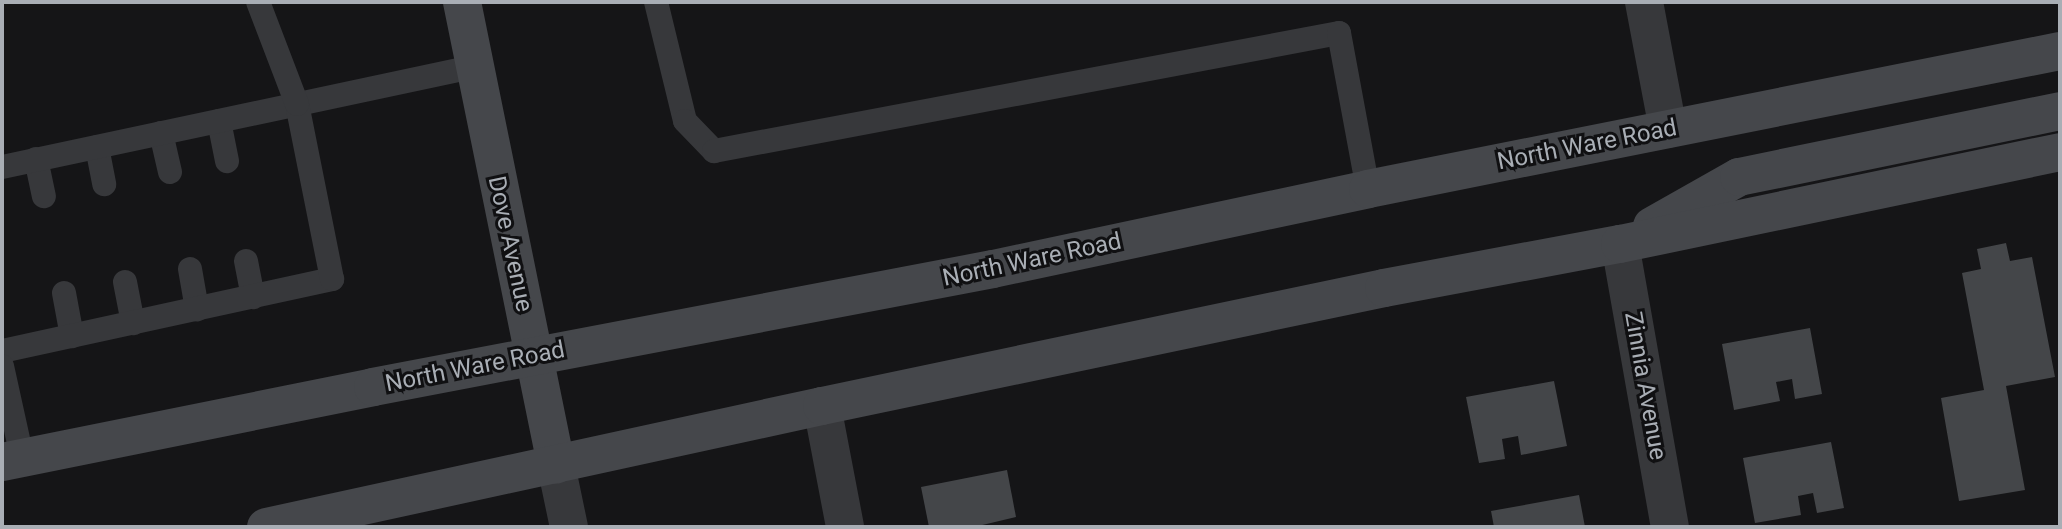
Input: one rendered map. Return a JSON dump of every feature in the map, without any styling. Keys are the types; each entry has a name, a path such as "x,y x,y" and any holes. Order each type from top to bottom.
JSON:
{"main road":[{"name":"Dove Avenue","path":"461,2 556,465"},
{"name":"North Ware Road","path":"12,460 534,356 993,269 1368,189 2060,51"},
{"path":"1620,244 1739,177 2060,111"},
{"path":"266,527 1384,288 1620,244 2060,152"}],"street":[{"path":"1644,2 1668,129"},
{"name":"Zinnia Avenue","path":"1620,244 1670,527"},
{"path":"822,406 845,527"},
{"name":"Dove Avenue","path":"556,465 569,527"}],"lane":[{"path":"2,351 332,279 297,104 258,2"},
{"path":"656,2 685,121 714,152 1339,33 1368,189"},
{"path":"2,167 474,67"},
{"path":"219,121 227,161"},
{"path":"162,133 170,172"},
{"path":"97,147 104,184"},
{"path":"36,159 44,196"},
{"path":"246,261 253,296"},
{"path":"190,269 198,309"},
{"path":"125,282 133,323"},
{"path":"64,293 72,336"},
{"path":"2,366 12,460"}],"building":[{"path":"2006,243 2010,261 2032,257 2055,377 2006,386 2025,490 1959,501 1941,398 1984,390 1962,273 1981,269 1977,249"},
{"path":"1810,328 1822,394 1795,399 1792,379 1776,382 1780,401 1734,410 1722,344"},
{"path":"1554,381 1567,446 1521,455 1518,436 1502,439 1505,459 1479,463 1466,397"},
{"path":"1831,442 1844,508 1817,513 1813,493 1798,496 1801,515 1755,523 1743,458"},
{"path":"1007,470 1016,517 974,527 929,527 921,487"},
{"path":"1579,495 1585,527 1494,527 1491,511"}]}
